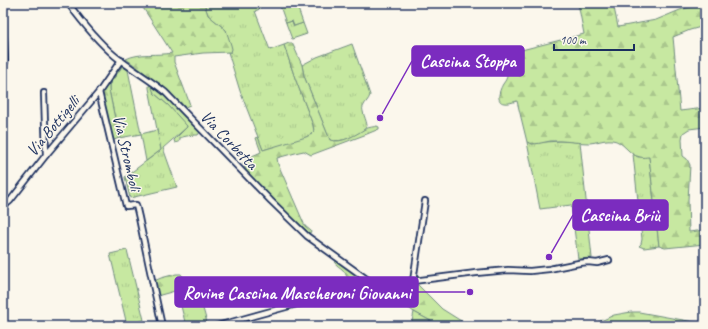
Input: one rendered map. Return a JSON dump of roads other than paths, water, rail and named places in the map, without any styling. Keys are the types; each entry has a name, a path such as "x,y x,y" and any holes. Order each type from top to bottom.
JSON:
{"street":[{"name":"Via Corbetta","path":"68,3 96,38 121,60 165,92 271,202 307,236 368,280 376,290"},
{"path":"3,10 5,62"},
{"name":"Via Bottigelli","path":"3,207 10,201 46,155 99,92 121,60"},
{"name":"Via Stromboli","path":"99,92 126,206 136,205 138,212 162,326"},
{"path":"44,93 46,155"},
{"path":"413,281 425,201"},
{"path":"217,326 297,304 365,293 380,288 413,281 508,270 530,271 549,269 579,263 597,263 609,260"}],"place":[{"name":"Cascina Stoppa","path":"380,118"},
{"name":"Cascina Briù","path":"549,257"},
{"name":"Rovine Cascina Mascheroni Giovanni","path":"470,292"}]}
